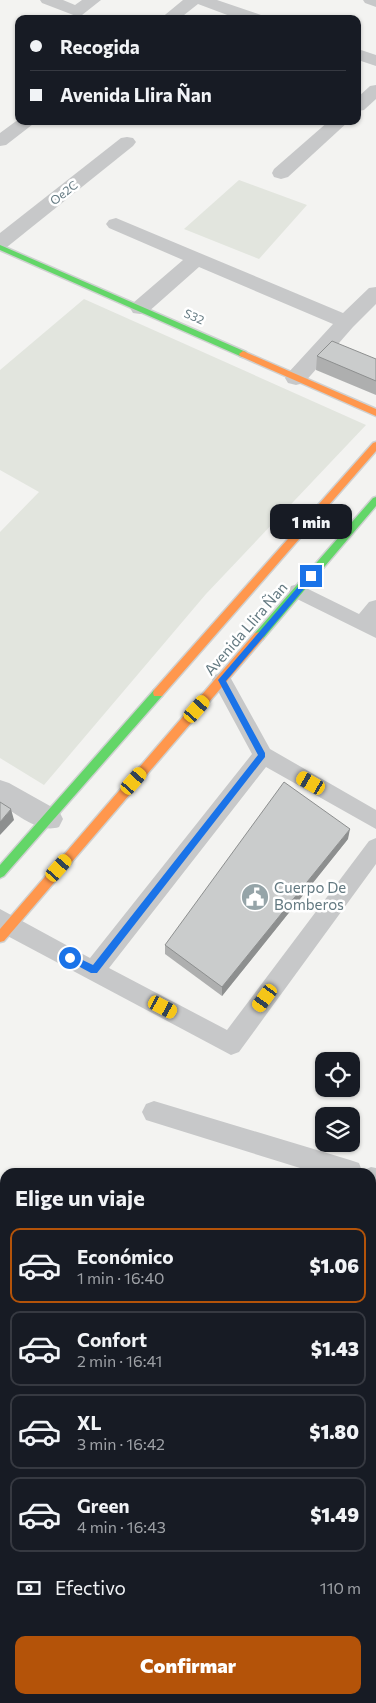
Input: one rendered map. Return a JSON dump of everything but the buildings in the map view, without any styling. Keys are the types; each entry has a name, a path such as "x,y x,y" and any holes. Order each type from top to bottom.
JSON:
{"street":[{"path":"48,0 76,11 93,0"},
{"path":"173,15 193,0"},
{"path":"201,0 244,15"},
{"path":"371,0 376,2"},
{"path":"361,55 376,61"},
{"path":"361,103 376,90"},
{"path":"0,142 23,125"},
{"path":"281,173 335,125"},
{"name":"Oe2C","path":"0,245 127,142"},
{"path":"116,224 346,322"},
{"name":"S32","path":"0,245 376,413"},
{"path":"140,308 196,258"},
{"path":"296,378 346,322 376,293"},
{"name":"Avenida Llira Ñan","path":"0,873 376,445"},
{"name":"Avenida Llira Ñan","path":"3,927 222,680 376,500"},
{"path":"0,791 49,819"}],"lane":[{"path":"298,592 369,628 376,607"},
{"path":"222,680 263,755 376,820"},
{"path":"94,970 263,755"},
{"path":"3,927 94,970 231,1044 376,847"},
{"path":"154,1112 337,1168"}],"shaded area":[{"path":"239,180 307,205 259,259 184,229"},
{"path":"84,299 366,425 206,594 44,785 0,758 0,532 39,492 0,470 0,370"}],"traffic: fast":[{"path":"0,247 243,354"},
{"path":"259,636 376,500"},
{"path":"0,873 158,693"}],"traffic: slow":[{"path":"243,354 376,413"},
{"path":"158,693 376,445"},
{"path":"0,937 259,636"}],"place":[{"name":"Cuerpo De Bomberos","path":"255,897"}],"route":[{"path":"70,958 94,970 263,755 222,680 311,576"}]}
